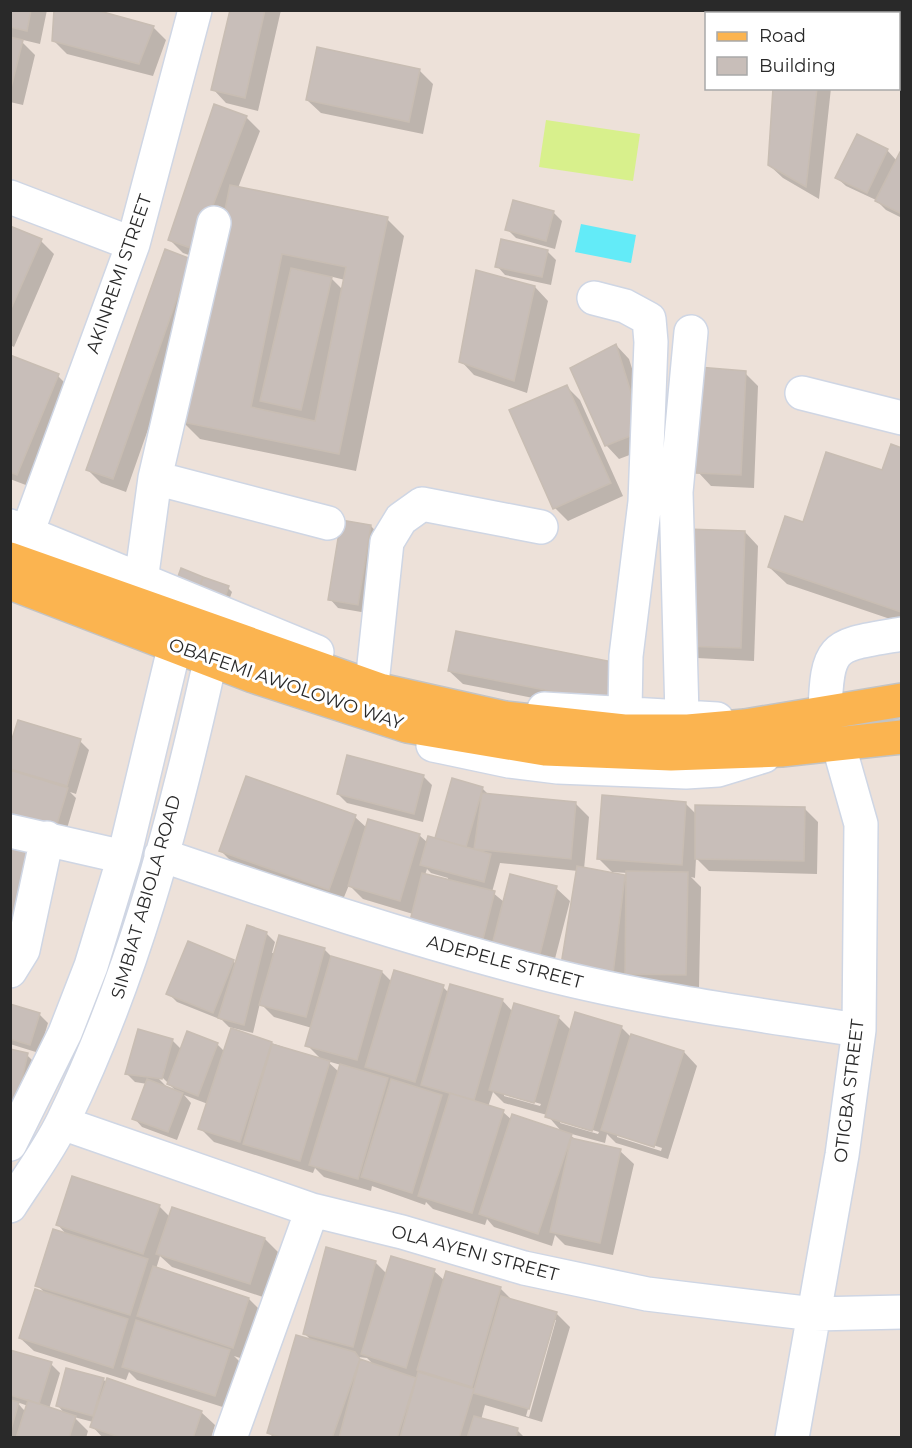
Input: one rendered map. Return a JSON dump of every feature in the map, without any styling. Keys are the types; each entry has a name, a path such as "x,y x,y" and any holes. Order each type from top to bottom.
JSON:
{"main road":[{"path":"16,539 26,586"},
{"name":"OBAFEMI AWOLOWO WAY","path":"26,586 272,649 380,690 505,718 656,732 745,726 825,713"},
{"name":"OBAFEMI AWOLOWO WAY","path":"26,586 253,676 407,726 545,749 612,753 671,754 782,750 838,743"},
{"path":"825,713 902,700"},
{"path":"838,743 902,737"}],"street":[{"name":"AKINREMI STREET","path":"16,539 133,244 195,10"},
{"path":"10,197 133,244"},
{"path":"141,581 155,478 214,223"},
{"path":"594,298 626,306 649,319 651,342 645,502 626,656 625,712"},
{"path":"682,715 676,492 691,332"},
{"path":"802,393 902,418"},
{"path":"155,478 327,523"},
{"path":"373,674 387,542 400,519 422,504 541,527"},
{"path":"16,539 141,581 402,684 540,709 711,717 745,726"},
{"path":"26,586 171,661 384,735 509,761 558,767 686,772 718,770 782,750"},
{"path":"825,713 826,672 834,654 850,643 902,634"},
{"path":"10,1144 65,1033 92,966 124,857 171,661"},
{"name":"SIMBIAT ABIOLA ROAD","path":"10,1206 62,1123 126,976 161,855 207,675"},
{"name":"OTIGBA STREET","path":"792,1437 842,1155 859,1030 861,824 838,743"},
{"path":"10,831 124,857"},
{"path":"10,971 23,950 47,838"},
{"name":"ADEPELE STREET","path":"161,855 389,931 544,974 681,1004 859,1030"},
{"name":"OLA AYENI STREET","path":"62,1123 312,1210 402,1232 524,1268 647,1294 814,1314 902,1312"},
{"path":"230,1437 312,1210"}],"green space":[{"path":"546,120 640,134 633,181 539,167"}],"water":[{"path":"581,224 636,235 631,263 575,252"}],"building":[{"path":"10,10 31,10 27,31 10,27"},
{"path":"54,10 96,10 154,26 139,64 52,41"},
{"path":"230,10 265,10 245,98 211,90"},
{"path":"10,37 23,40 10,92"},
{"path":"900,42 902,43 902,87 900,86"},
{"path":"317,47 420,69 409,122 306,100"},
{"path":"773,90 817,90 806,187 768,165"},
{"path":"214,104 247,116 196,250 168,240"},
{"path":"857,134 888,149 867,193 835,178"},
{"path":"900,152 902,153 902,214 875,201"},
{"path":"230,185 388,217 339,454 182,422","holes":["282,254 346,267 315,421 251,407"]},
{"path":"513,200 554,211 546,241 505,230"},
{"path":"10,226 42,239 10,311"},
{"path":"501,239 548,250 542,277 495,267"},
{"path":"165,249 191,259 113,479 86,470"},
{"path":"291,268 332,277 301,410 260,401"},
{"path":"476,270 535,286 514,381 459,362"},
{"path":"616,344 643,431 605,446 570,368"},
{"path":"10,355 59,374 17,475 10,472"},
{"path":"698,367 746,371 741,475 696,473"},
{"path":"567,385 611,483 553,509 509,410"},
{"path":"891,444 902,448 901,612 768,567 785,516 803,522 826,452 882,470"},
{"path":"341,520 371,525 358,605 328,600"},
{"path":"686,529 745,531 741,648 682,646"},
{"path":"181,568 203,577 198,590 176,582"},
{"path":"203,577 229,586 224,600 199,590"},
{"path":"456,631 618,663 611,703 448,671"},
{"path":"18,720 81,739 67,786 10,769 10,745"},
{"path":"347,755 424,775 414,814 337,794"},
{"path":"10,770 68,788 54,834 10,820"},
{"path":"246,776 356,815 329,890 219,851"},
{"path":"452,778 483,787 466,847 435,838"},
{"path":"482,793 576,802 571,859 474,849"},
{"path":"602,795 686,802 682,865 597,859"},
{"path":"695,805 805,807 804,861 695,859"},
{"path":"368,819 420,834 400,901 348,886"},
{"path":"10,836 28,839 10,955"},
{"path":"428,836 491,854 484,882 420,865"},
{"path":"577,866 625,875 613,974 561,965"},
{"path":"626,871 688,872 686,975 625,974"},
{"path":"422,873 495,891 482,943 409,925"},
{"path":"510,874 557,886 538,962 491,949"},
{"path":"247,925 267,932 244,1025 218,1018"},
{"path":"279,935 325,948 306,1017 259,1005"},
{"path":"188,941 234,960 213,1013 166,994"},
{"path":"331,956 382,971 357,1060 305,1046"},
{"path":"394,970 444,985 415,1082 365,1067"},
{"path":"450,984 503,999 474,1100 421,1085"},
{"path":"514,1003 559,1016 534,1103 489,1090"},
{"path":"10,1004 40,1013 30,1045 10,1039"},
{"path":"575,1012 622,1026 592,1131 545,1117"},
{"path":"231,1028 272,1042 240,1142 198,1129"},
{"path":"138,1029 173,1039 162,1079 125,1074"},
{"path":"187,1031 218,1043 198,1096 167,1084"},
{"path":"631,1034 684,1051 654,1147 601,1130"},
{"path":"272,1044 330,1061 300,1161 243,1144"},
{"path":"10,1049 28,1053 15,1109 10,1108"},
{"path":"340,1064 388,1078 358,1179 309,1165"},
{"path":"147,1079 183,1093 168,1132 132,1119"},
{"path":"391,1079 442,1095 412,1193 361,1177"},
{"path":"450,1093 504,1110 472,1213 418,1196"},
{"path":"512,1114 572,1134 538,1234 479,1214"},
{"path":"571,1138 621,1149 600,1243 550,1232"},
{"path":"72,1176 160,1205 143,1254 56,1225"},
{"path":"172,1207 265,1238 250,1284 156,1254"},
{"path":"53,1229 148,1259 130,1315 35,1286"},
{"path":"326,1247 376,1261 353,1347 303,1334"},
{"path":"391,1256 435,1269 406,1368 361,1354"},
{"path":"153,1266 249,1298 233,1348 137,1316"},
{"path":"446,1271 501,1287 472,1387 417,1370"},
{"path":"35,1289 128,1319 113,1368 19,1338"},
{"path":"501,1296 557,1312 529,1409 473,1393"},
{"path":"136,1320 230,1350 215,1396 122,1367"},
{"path":"296,1335 355,1352 360,1359 332,1438 283,1438 267,1433"},
{"path":"10,1350 52,1362 39,1404 10,1395"},
{"path":"360,1359 416,1378 397,1438 339,1438"},
{"path":"66,1368 104,1378 93,1416 56,1406"},
{"path":"418,1372 474,1389 459,1438 400,1438"},
{"path":"107,1378 202,1411 193,1438 122,1438 90,1427"},
{"path":"10,1400 19,1402 10,1433"},
{"path":"28,1400 76,1416 69,1438 16,1438"},
{"path":"474,1416 518,1428 516,1438 467,1438"}]}
